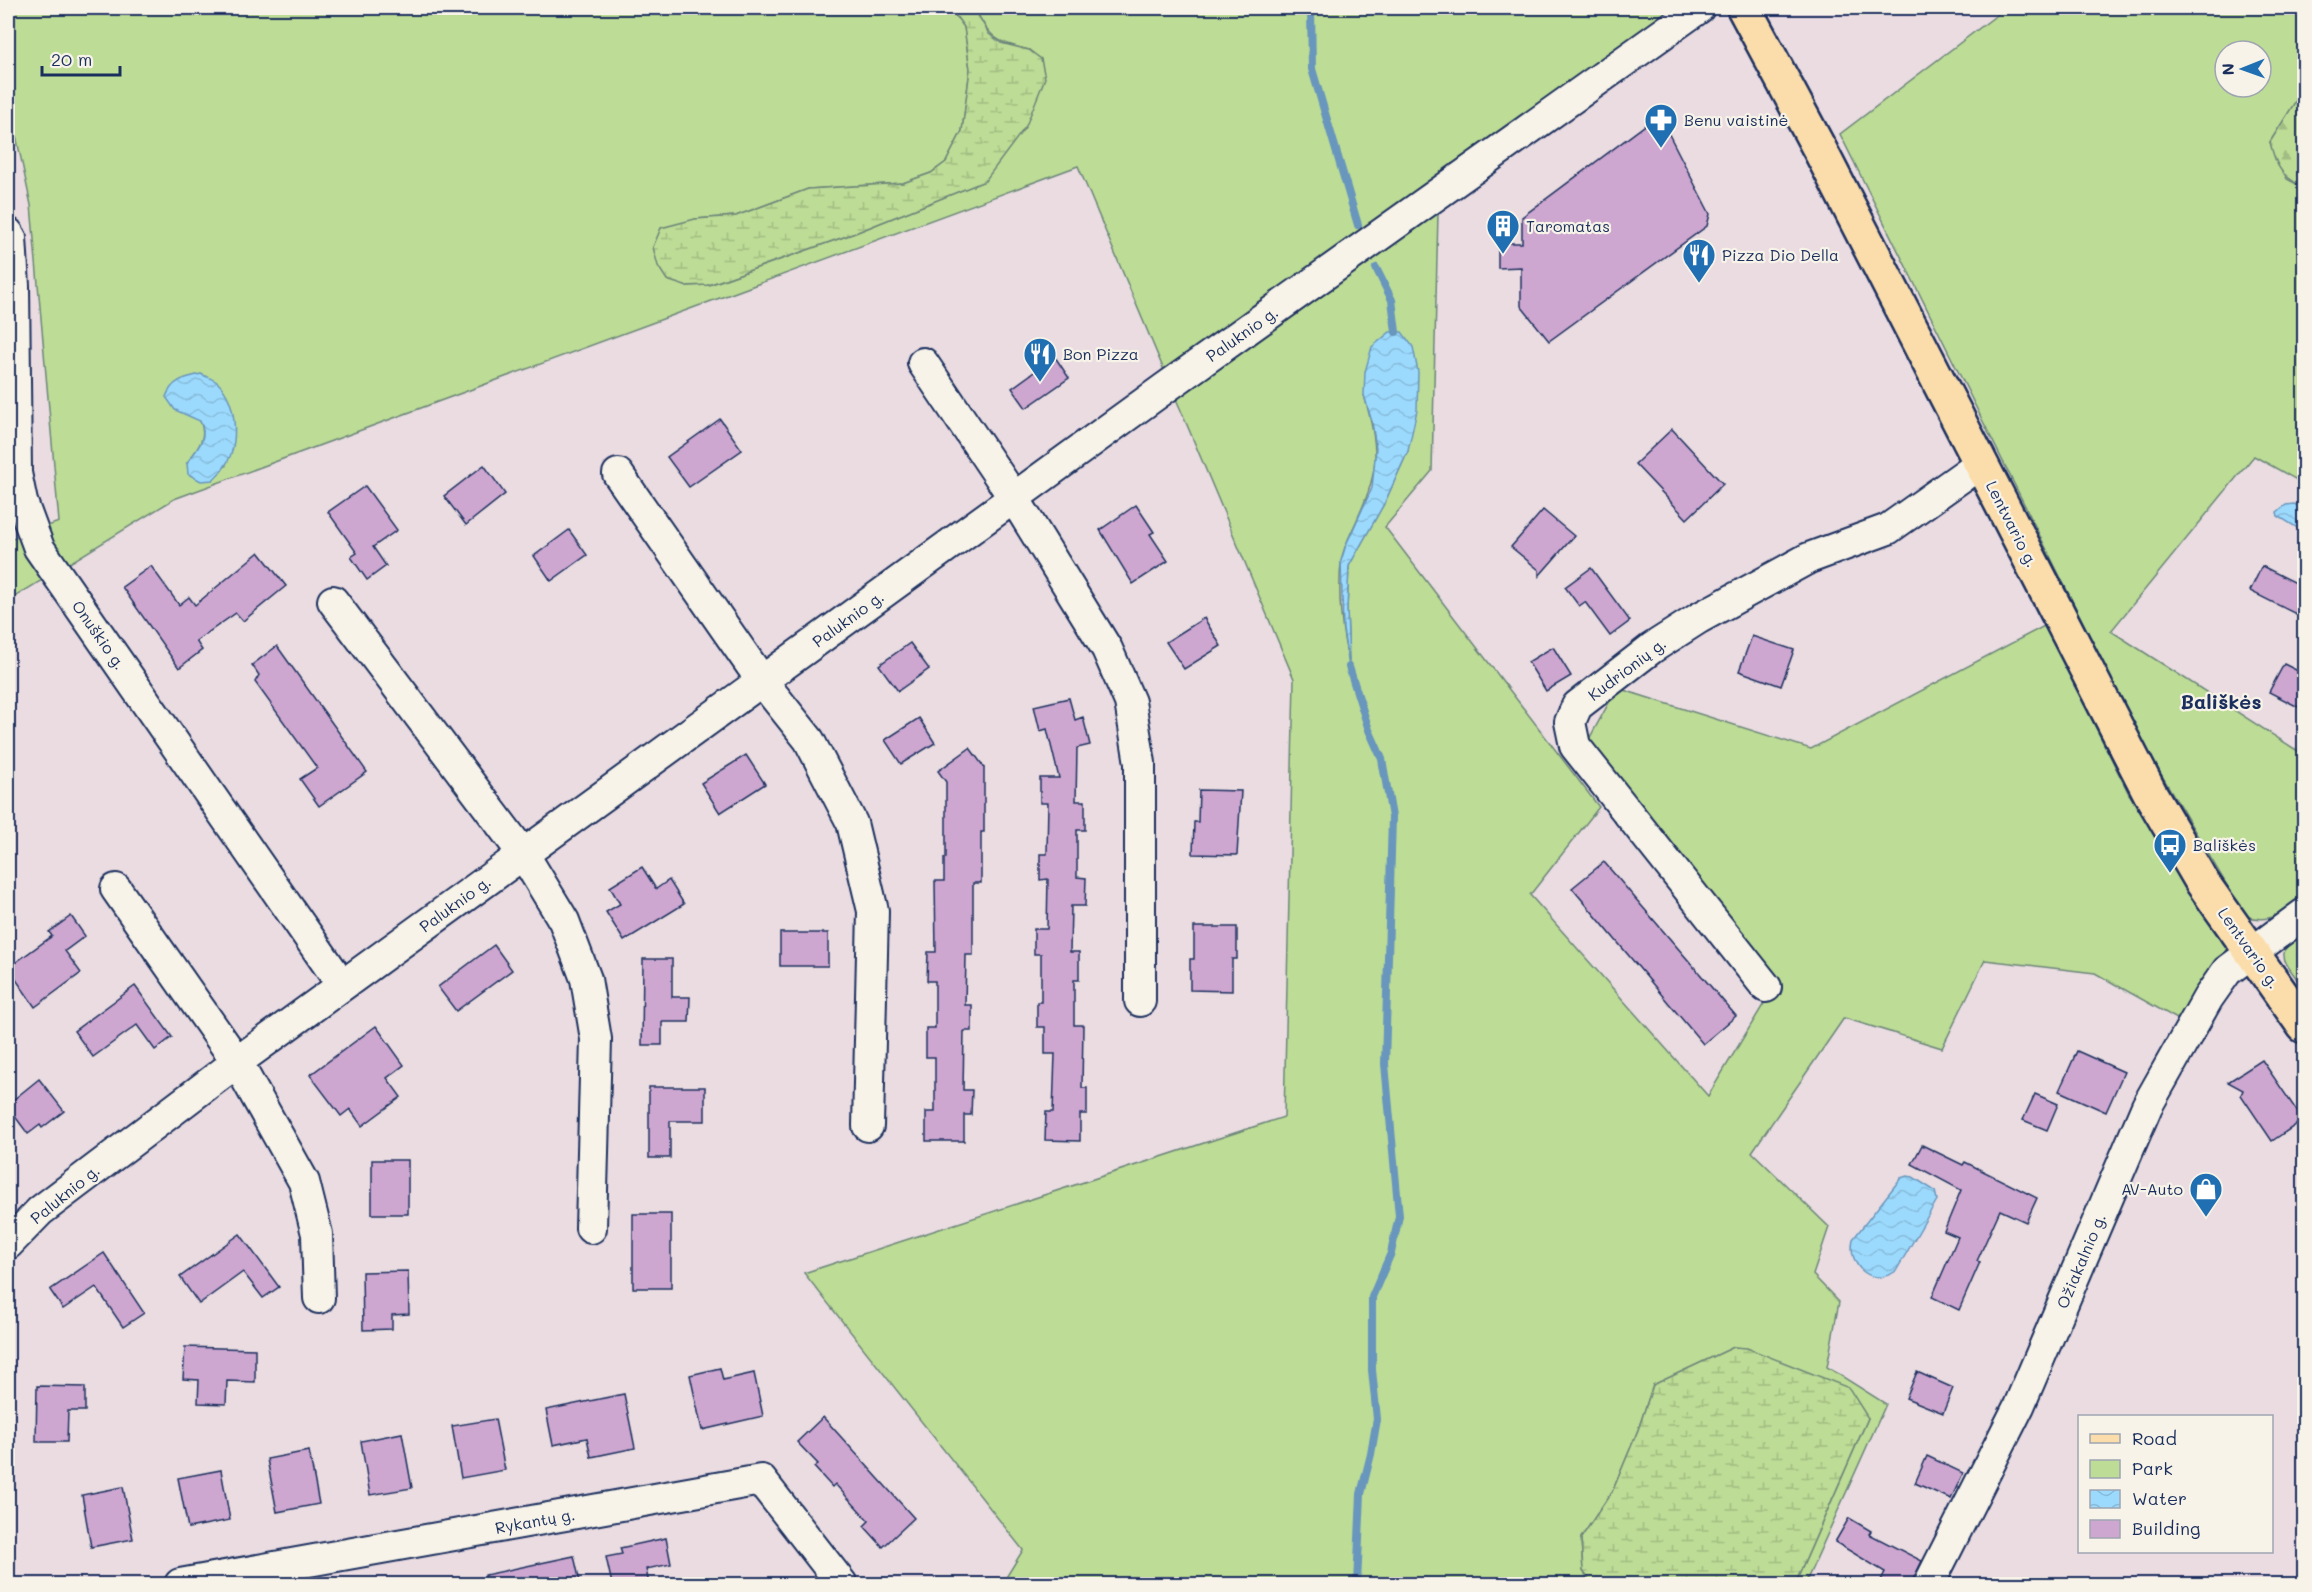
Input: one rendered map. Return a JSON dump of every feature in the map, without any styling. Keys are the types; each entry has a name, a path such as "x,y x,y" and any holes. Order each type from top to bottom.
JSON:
{"main road":[{"name":"Lentvario g.","path":"1744,8 2150,793 2202,882 2304,1026"}],"street":[{"name":"Paluknio g.","path":"8,1244 40,1211 342,985 1014,498 1699,8"},
{"name":"Onuškio g.","path":"8,233 11,238 14,286 16,473 22,502 39,548 342,985"},
{"path":"923,363 1014,498 1107,649 1130,702 1140,763 1140,1001"},
{"name":"Kudrionių g.","path":"1766,987 1575,746 1570,722 1577,706 1652,648 1699,618 1809,558 1888,529 1981,463"},
{"path":"618,474 762,681 809,741 852,823 873,911 868,1126"},
{"path":"333,601 524,855 564,921 586,979 596,1039 591,1228"},
{"path":"116,889 237,1062 304,1182 317,1234 319,1298"},
{"name":"Ožiakalnio g.","path":"1929,1584 2019,1406 2147,1106 2208,998 2227,971 2304,914"},
{"name":"Rykantų g.","path":"180,1584 761,1480 842,1584"}],"green space":[{"path":"16,8 950,8 964,27 970,69 962,131 946,162 931,173 903,183 808,189 736,216 695,219 685,286 709,285 855,233 985,181 1029,50 1008,44 995,37 974,8 1672,8 1423,191 1438,213 1432,471 1385,527 1599,807 1530,895 1708,1096 1774,987 1588,741 1617,688 1811,749 2048,624 2077,690 2129,794 2235,949 2186,1024 2095,973 1985,960 1942,1048 1844,1018 1752,1152 1829,1227 1813,1275 1839,1302 1827,1367 1886,1404 1805,1584 1795,1584 1868,1418 1734,1347 1653,1385 1638,1430 1613,1490 1581,1538 1583,1571 1592,1584 1002,1584 1023,1550 804,1273 1284,1117 1294,679 1078,166 174,499 8,601 8,540 59,522 31,205 8,98 8,23","holes":["1364,395 1408,451 1385,502 1349,566 1347,609 1349,662 1341,613 1341,562 1371,483 1375,455 1372,427","200,421 226,466 187,463 202,438"]},
{"path":"950,8 974,8 989,34 1001,43 1029,50 1041,59 1045,78 1026,126 985,181 855,233 708,285 685,286 667,280 658,266 653,247 661,228 695,219 736,216 808,189 903,183 931,173 946,162 962,131 970,69 964,27"},
{"path":"2006,8 2304,8 2304,88 2270,142 2287,179 2304,188 2304,484 2254,456 2111,631 2304,755 2304,893 2278,915 2264,919 2245,916 2145,747 1840,134"},
{"path":"2304,88 2304,188 2281,170 2270,142"},
{"path":"2304,928 2304,989 2286,963 2284,951"},
{"path":"1734,1347 1747,1348 1849,1388 1868,1418 1795,1584 1592,1584 1583,1571 1581,1538 1613,1490 1638,1430 1653,1385"}],"water":[{"path":"1390,332 1402,332 1413,347 1418,372 1417,410 1408,451 1385,502 1349,566 1347,609 1349,667 1343,629 1341,561 1372,488 1376,448 1372,422 1364,395 1365,372 1372,347"},
{"path":"201,374 216,382 224,391 233,412 234,435 230,457 224,468 213,480 201,481 188,474 187,463 202,438 200,421 175,410 166,397 175,383"},
{"path":"2294,504 2304,508 2304,532 2278,516 2277,512 2286,505"},
{"path":"1913,1177 1935,1191 1937,1200 1896,1271 1887,1276 1870,1275 1863,1272 1854,1258 1853,1239 1901,1178"}],"building":[{"path":"1659,115 1710,214 1707,226 1549,341 1521,306 1521,267 1498,268 1498,243 1522,243 1522,217"},
{"name":"Bon Pizza","path":"1055,357 1069,378 1026,408 1012,388"},
{"path":"720,419 742,450 689,487 667,457"},
{"path":"1672,429 1723,484 1687,519 1635,464"},
{"path":"484,465 505,494 466,525 444,496"},
{"path":"365,486 397,530 373,547 386,566 367,580 351,557 357,553 328,512"},
{"path":"1136,505 1154,532 1150,534 1168,561 1133,584 1100,530"},
{"path":"1543,510 1574,536 1539,576 1539,570 1511,547"},
{"path":"569,530 587,555 551,581 534,556"},
{"path":"259,552 286,586 243,621 236,613 196,641 202,650 179,668 122,587 151,566 179,605 189,597 195,605"},
{"path":"2262,566 2304,587 2304,618 2250,591"},
{"path":"1591,568 1630,621 1610,636 1585,602 1579,606 1565,587"},
{"path":"1204,618 1221,646 1184,669 1166,642"},
{"path":"1752,636 1794,650 1781,686 1739,671"},
{"path":"910,643 929,669 898,691 879,665"},
{"path":"277,646 367,772 319,806 300,779 317,768 255,682 259,675 252,665"},
{"path":"1553,647 1571,676 1546,691 1528,662"},
{"path":"2284,664 2304,674 2304,710 2269,692"},
{"path":"1069,698 1075,720 1083,717 1090,745 1077,748 1076,801 1085,801 1085,830 1077,830 1077,877 1086,878 1085,906 1071,906 1070,952 1079,952 1079,980 1074,980 1074,1025 1083,1025 1082,1088 1087,1088 1087,1114 1080,1114 1080,1141 1045,1140 1046,1112 1053,1112 1055,1054 1045,1054 1045,1027 1037,1027 1037,1002 1041,1002 1041,954 1034,954 1034,929 1047,929 1048,879 1040,880 1040,854 1047,854 1048,803 1040,803 1040,778 1059,778 1047,729 1040,731 1034,706"},
{"path":"919,718 935,743 901,764 885,740"},
{"path":"970,748 984,767 981,883 973,883 973,955 966,955 965,1005 972,1005 972,1031 964,1031 963,1090 972,1090 971,1115 964,1115 964,1141 926,1141 926,1112 935,1112 935,1057 926,1057 926,1028 935,1028 935,981 927,981 928,952 936,952 935,881 944,881 944,858 946,858 946,782 938,771"},
{"path":"746,755 765,784 720,813 701,783"},
{"path":"1199,790 1241,791 1237,855 1193,854 1194,822 1198,822"},
{"path":"1604,862 1736,1016 1703,1044 1572,888"},
{"path":"642,867 656,889 669,880 684,904 624,941 606,912 620,904 610,887"},
{"path":"71,916 85,936 65,951 81,973 35,1007 8,968 52,936 49,932"},
{"path":"1194,927 1237,927 1237,959 1232,959 1232,991 1190,990 1190,959 1194,959"},
{"path":"780,933 828,933 828,966 780,966"},
{"path":"494,945 512,970 456,1011 438,987"},
{"path":"643,959 672,959 672,997 690,997 689,1022 662,1022 662,1045 642,1045"},
{"path":"135,986 172,1037 155,1050 137,1025 93,1057 74,1031"},
{"path":"376,1026 404,1065 387,1078 401,1097 362,1126 350,1109 341,1116 310,1075"},
{"path":"2077,1051 2124,1072 2106,1112 2059,1091"},
{"path":"2262,1060 2303,1120 2272,1141 2241,1095 2243,1090 2228,1082"},
{"path":"39,1079 64,1111 42,1128 40,1125 28,1134 8,1104"},
{"path":"649,1087 705,1087 705,1121 670,1121 670,1158 649,1158"},
{"path":"2035,1094 2058,1104 2047,1130 2023,1120"},
{"path":"1922,1145 1963,1165 1965,1162 2037,1198 2026,1222 2000,1210 1977,1261 1980,1262 1959,1310 1932,1297 1958,1237 1944,1231 1961,1190 1912,1164"},
{"path":"372,1160 408,1160 408,1214 372,1214"},
{"path":"633,1214 671,1214 671,1288 633,1288"},
{"path":"240,1234 279,1287 263,1298 243,1272 199,1304 180,1277"},
{"path":"104,1253 144,1313 123,1327 96,1287 63,1309 50,1290"},
{"path":"408,1271 409,1314 392,1315 392,1329 363,1330 362,1272"},
{"path":"185,1347 255,1349 255,1382 227,1381 226,1404 198,1403 199,1380 183,1379"},
{"path":"720,1368 723,1380 754,1373 763,1416 702,1430 690,1375"},
{"path":"1917,1372 1953,1388 1943,1413 1906,1398"},
{"path":"37,1386 85,1387 85,1411 68,1411 67,1442 36,1442"},
{"path":"624,1394 635,1448 591,1457 587,1438 553,1445 546,1410"},
{"path":"823,1417 914,1518 883,1547 864,1526 869,1521 835,1484 832,1487 814,1467 818,1464 797,1442"},
{"path":"495,1419 505,1470 461,1478 452,1426"},
{"path":"402,1433 412,1488 370,1495 361,1441"},
{"path":"309,1451 319,1504 277,1512 267,1459"},
{"path":"1927,1456 1963,1473 1951,1499 1915,1483"},
{"path":"221,1470 230,1520 188,1528 178,1478"},
{"path":"123,1487 133,1539 91,1547 82,1495"},
{"path":"1849,1518 1871,1531 1869,1534 1922,1561 1911,1584 1879,1584 1885,1572 1835,1542"},
{"path":"666,1538 671,1564 646,1569 649,1584 612,1584 606,1557 622,1554 620,1548"},
{"path":"574,1556 580,1582 486,1584 485,1575"}],"waterway":[{"path":"1311,8 1312,69 1358,225"},
{"path":"1376,268 1392,300 1396,332"},
{"path":"1349,667 1369,730 1382,759 1392,817 1385,1064 1399,1216 1391,1253 1372,1297 1372,1370 1377,1419 1361,1494 1357,1584"}],"place":[{"name":"Benu vaistinė","path":"1661,149"},
{"name":"Taromatas","path":"1503,255"},
{"name":"Pizza Dio Della","path":"1699,284"},
{"name":"Bon Pizza","path":"1040,383"},
{"name":"Bališkės","path":"2170,874"},
{"name":"AV-Auto","path":"2206,1218"}],"district":[{"name":"Bališkės","path":"2221,702"}]}
